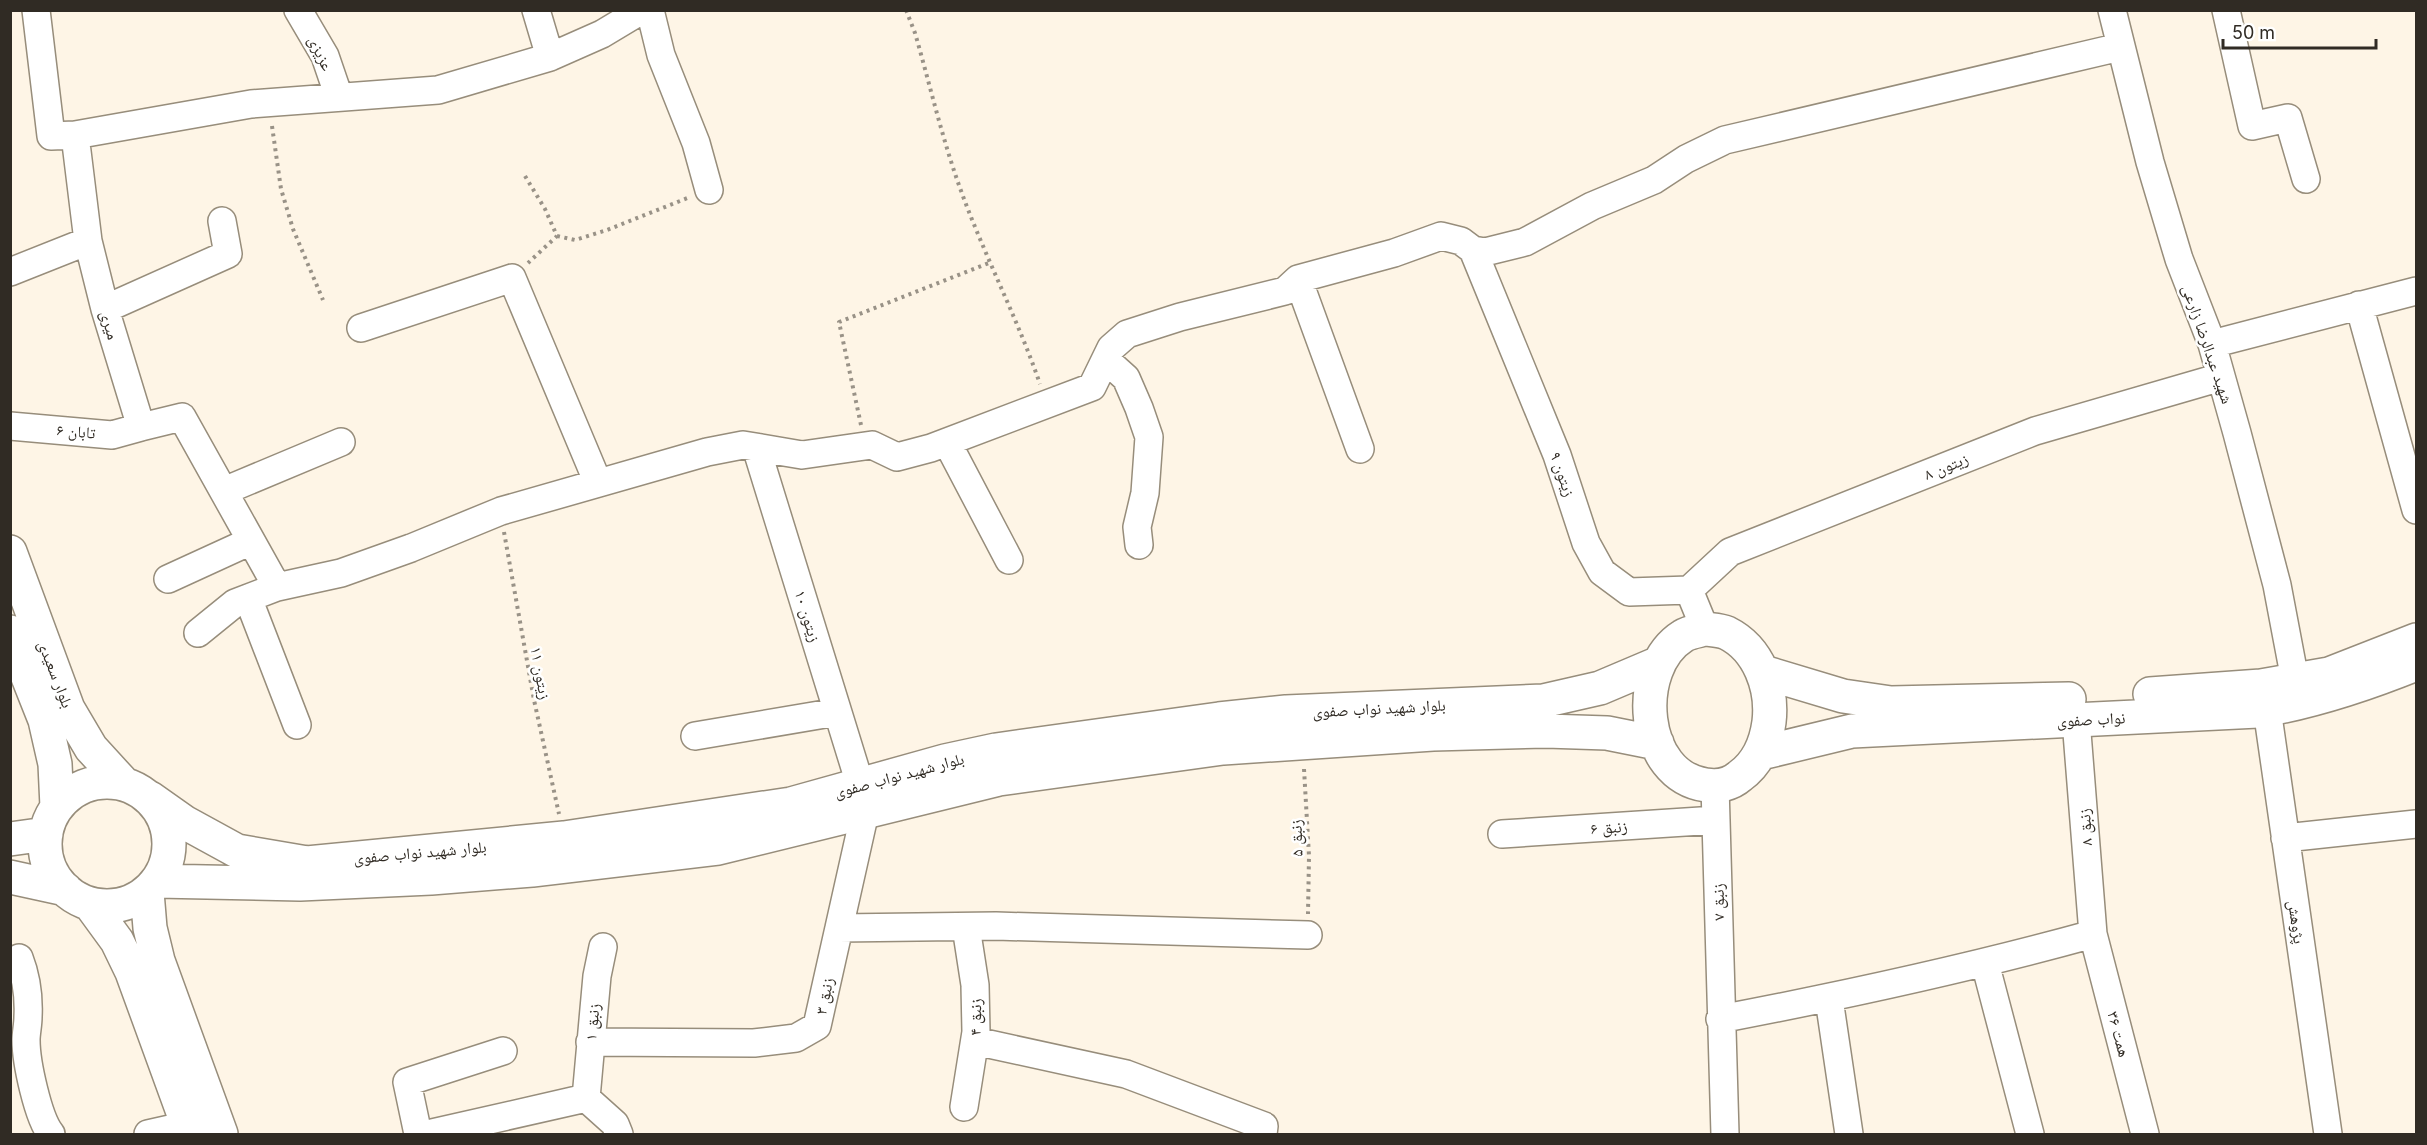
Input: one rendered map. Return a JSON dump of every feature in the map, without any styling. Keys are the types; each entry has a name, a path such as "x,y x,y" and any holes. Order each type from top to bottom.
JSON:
{"main road":[{"name":"بلوار سعیدی","path":"10,552 68,709 91,748 137,791"},
{"path":"1705,629 1725,632 1742,642 1755,656 1762,672 1770,704 1767,736 1761,753 1750,769 1735,781 1715,786 1695,784 1678,773 1665,759 1657,743 1650,704 1653,679 1669,647 1685,634 1705,629"},
{"name":"بلوار سعیدی","path":"10,632 45,720 56,764 51,820"},
{"name":"نواب صفوی","path":"1761,753 1852,731 2076,720 2329,674 2416,640"},
{"name":"بلوار شهید نواب صفوی","path":"152,886 300,884 476,875 718,848 793,817 862,798 996,750 1286,712 1543,701 1600,688 1659,663"},
{"name":"نواب صفوی","path":"1762,672 1843,696 1892,703 2085,698 2267,710 2333,695 2416,664"},
{"name":"بلوار شهید نواب صفوی","path":"862,798 1223,748 1303,741 1546,730 1607,733 1657,743"},
{"path":"10,876 77,896 120,905 134,900 152,886 165,868 169,838 166,823 137,791 109,781 94,783 67,795 51,820 45,849 48,864 55,877 77,896 117,940 132,972 189,1130"},
{"name":"بلوار شهید نواب صفوی","path":"137,791 184,822 237,851 307,863 793,817"},
{"path":"10,839 51,820"},
{"path":"152,886 150,928 158,961 220,1134"}],"street":[{"path":"36,10 51,136 75,135 269,102 438,90 550,57 602,34 642,10"},
{"name":"عزیزی","path":"298,10 325,56 339,97"},
{"path":"536,10 550,57"},
{"path":"650,10 661,55 696,143 709,190"},
{"name":"شهید عبدالرضا زارعی","path":"2112,10 2178,260 2212,344 2277,585 2295,680"},
{"path":"2226,10 2252,126 2288,118 2306,179"},
{"path":"198,633 235,603 277,587 341,573 411,548 501,511 707,452 743,445 802,455 872,445 897,457 947,442 1092,387 1111,348 1126,334 1180,317 1285,291 1298,279 1394,253 1441,236 1461,241 1473,250 1485,252 1525,242 1592,206 1654,180 1686,159 1725,140 2120,47"},
{"name":"میری","path":"75,135 88,242 105,309 141,427"},
{"path":"105,309 228,254 222,221"},
{"path":"10,272 88,242"},
{"name":"زیتون ۹","path":"1473,250 1557,455 1586,543 1602,572 1629,592 1689,590"},
{"path":"361,328 512,278 598,483"},
{"path":"1298,279 1360,449"},
{"path":"2212,344 2416,291"},
{"path":"2359,305 2416,510"},
{"path":"1106,360 1126,378 1149,437 1145,493 1137,527 1139,545"},
{"name":"زیتون ۸","path":"1689,590 1730,552 2035,431 2221,377"},
{"path":"141,427 182,417 277,587"},
{"name":"تابان ۶","path":"10,426 112,435 141,427"},
{"path":"224,491 341,442"},
{"path":"947,442 1009,560"},
{"name":"زیتون ۱۰","path":"756,447 862,798"},
{"path":"168,579 251,541"},
{"path":"1689,590 1705,629"},
{"path":"248,598 297,725"},
{"name":"پژوهش","path":"2267,710 2328,1134"},
{"path":"695,736 837,712"},
{"name":"زنبق ۸","path":"2076,720 2093,934"},
{"name":"زنبق ۷","path":"1715,786 1725,1134"},
{"name":"زنبق ۳","path":"590,1042 754,1043 796,1038 817,1026 839,928 862,798"},
{"name":"زنبق ۶","path":"1502,834 1716,820"},
{"path":"2285,838 2416,824"},
{"path":"839,928 966,927 1308,935"},
{"name":"زنبق ۴","path":"964,1107 975,1041 975,985 966,927"},
{"path":"1720,1018 1829,999 1985,963 2093,934"},
{"name":"همت ۳۶","path":"2093,934 2145,1134"},
{"name":"زنبق ۱","path":"586,1098 597,976 603,947"},
{"path":"19,958 25,975 28,1015 26,1041 33,1087 46,1128 51,1134"},
{"path":"1985,963 2030,1134"},
{"path":"1829,999 1849,1134"},
{"path":"975,1041 1126,1074 1264,1125 1263,1134"},
{"path":"418,1134 407,1082 503,1051"},
{"path":"428,1134 586,1098 615,1124 619,1134"},
{"path":"148,1134 189,1130"}],"path":[{"path":"906,10 915,33 959,186 989,263 1025,339 1047,404"},
{"path":"269,102 281,189 293,229 323,300"},
{"path":"525,176 545,209 557,236"},
{"path":"557,236 575,240 607,230 709,190"},
{"path":"512,278 557,236"},
{"path":"866,446 839,322 989,263"},
{"name":"زیتون ۱۱","path":"501,511 534,700 564,838"},
{"name":"زنبق ۵","path":"1303,741 1309,856 1308,935"}]}
